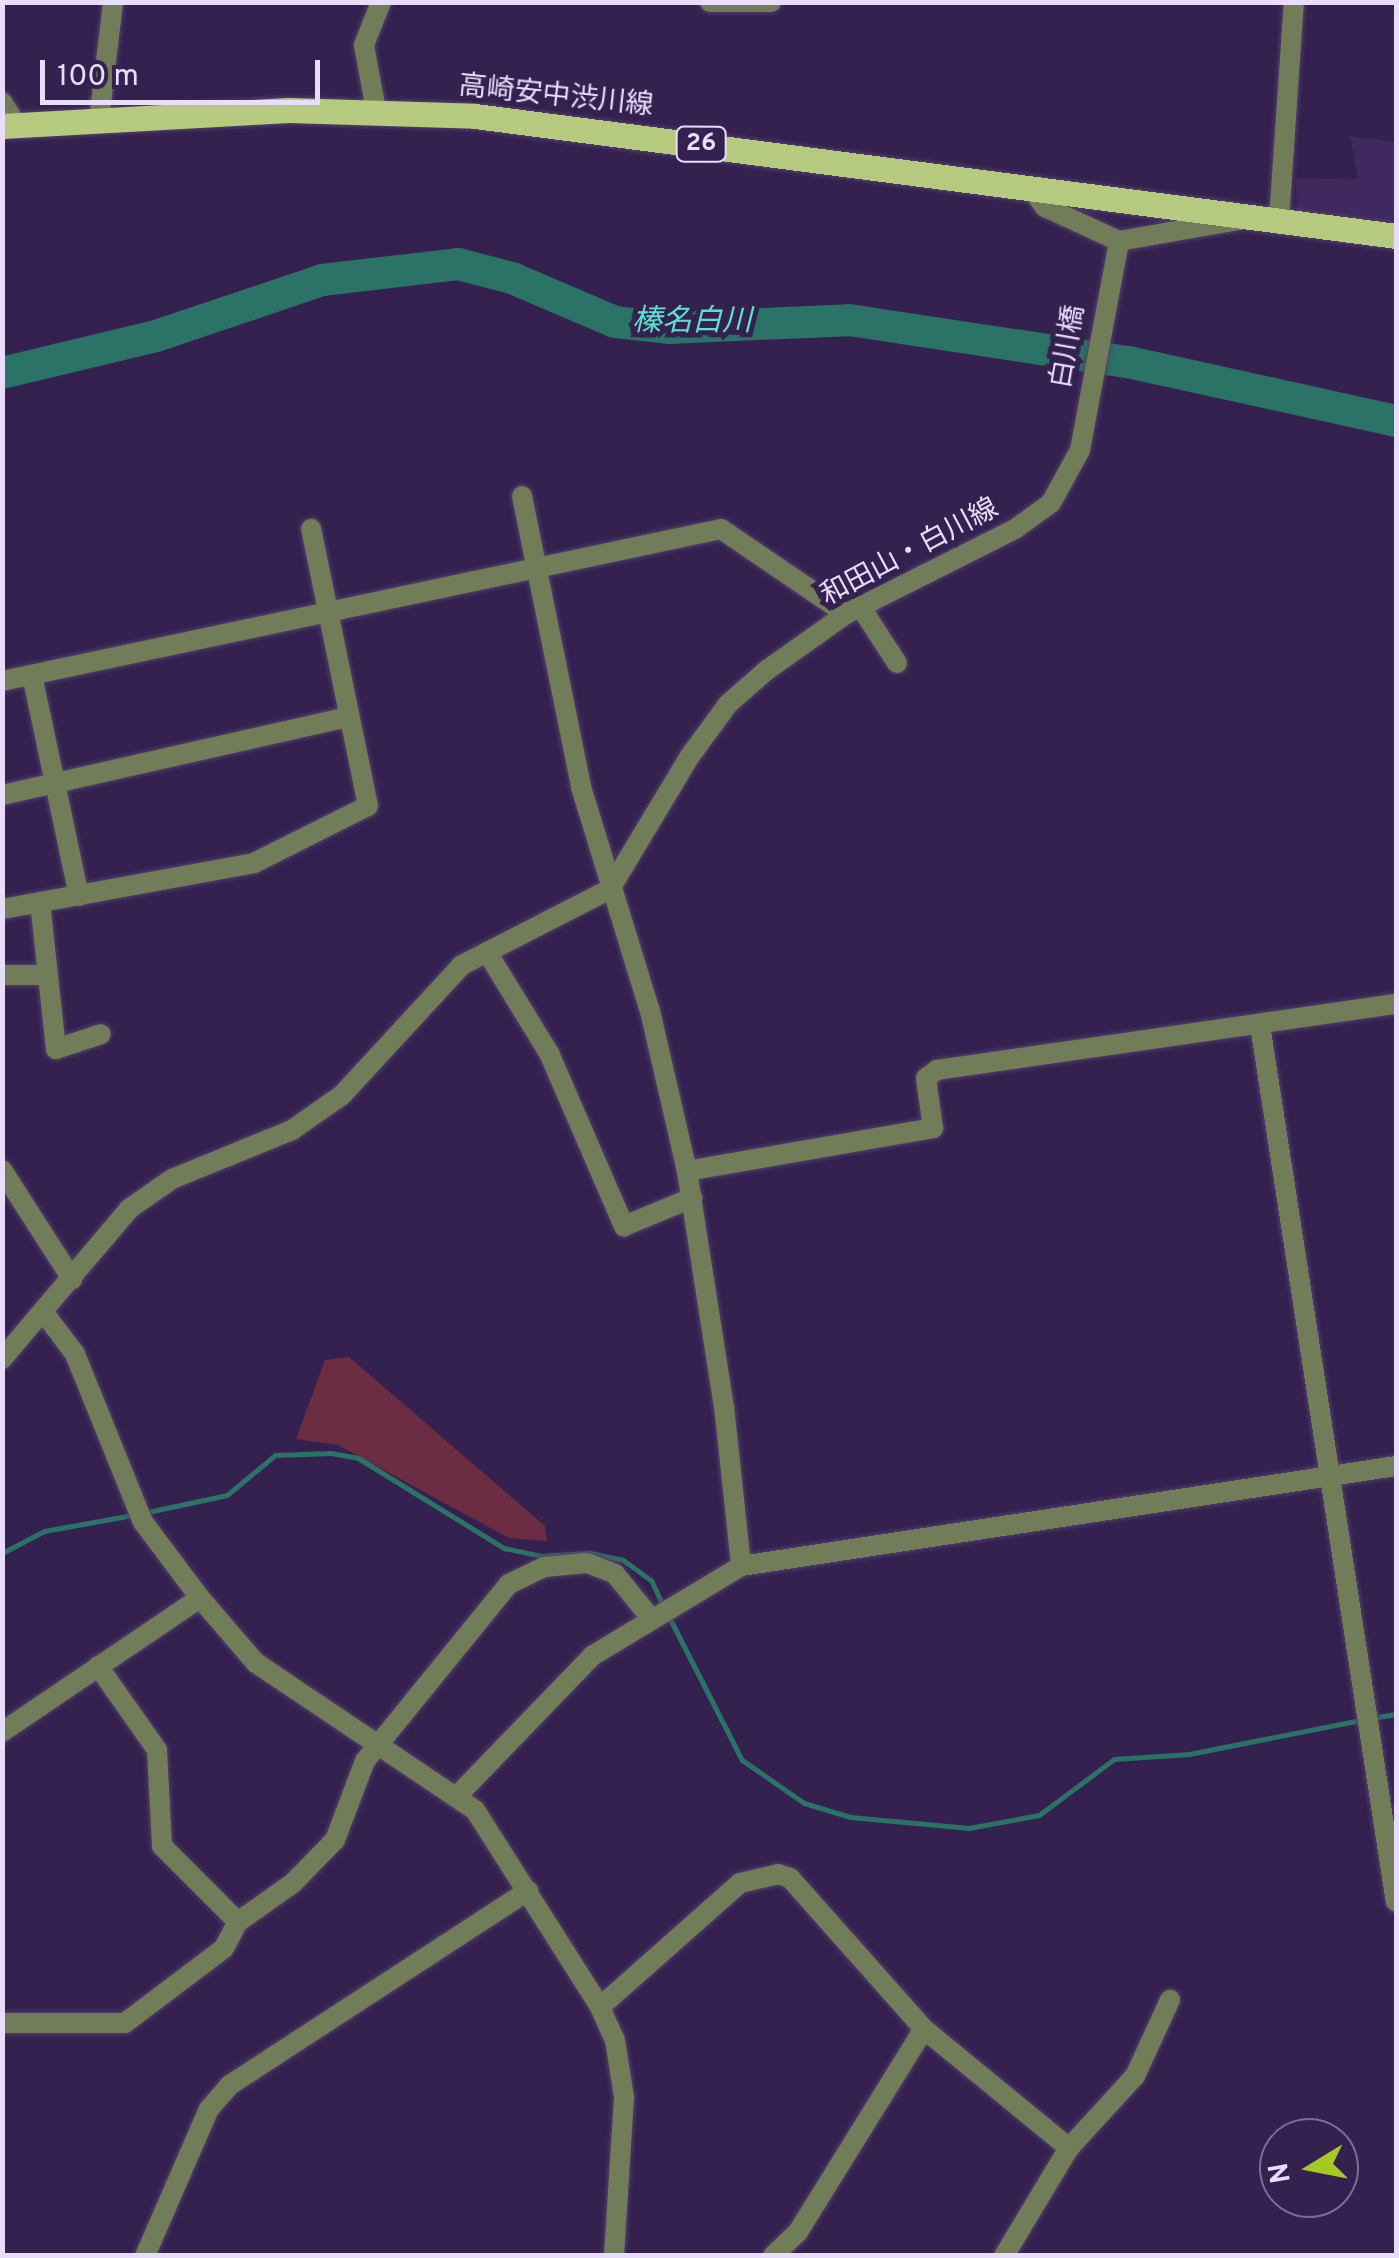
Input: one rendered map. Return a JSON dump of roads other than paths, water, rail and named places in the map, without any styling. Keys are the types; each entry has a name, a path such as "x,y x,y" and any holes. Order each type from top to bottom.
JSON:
{"main road":[{"name":"高崎安中渋川線","path":"10,125 376,110 641,136 1396,236"}],"street":[{"path":"99,120 113,2"},
{"path":"376,110 364,45 381,2"},
{"path":"710,2 771,2"},
{"path":"1279,220 1294,2"},
{"path":"2,102 10,125"},
{"path":"1031,188 1045,207 1119,241 1222,228 1252,218"},
{"name":"白川橋","path":"1080,442 1119,241"},
{"name":"和田山・白川線","path":"610,889 728,704 853,610 1038,514 1072,474 1080,442"},
{"path":"522,496 610,889 650,1011 687,1171 741,1566"},
{"path":"2,909 254,864 365,810 369,801 311,529"},
{"path":"2,681 536,564 722,529 853,610 897,663"},
{"path":"32,675 79,896"},
{"path":"2,795 350,717"},
{"path":"2,1359 45,1314 129,1209 172,1179 292,1130 342,1095 435,987 487,952 610,889"},
{"path":"40,902 56,1049 101,1034"},
{"path":"487,952 550,1054 624,1226 692,1198"},
{"path":"2,975 48,975"},
{"path":"687,1171 933,1128 926,1078 938,1070 1396,1004"},
{"path":"1260,1025 1396,1902"},
{"path":"2,1170 72,1279"},
{"path":"45,1314 74,1354 143,1522 200,1598 256,1664 379,1742 476,1810 600,2006 615,2040 624,2097 614,2256"},
{"path":"458,1795 572,1674 658,1613 741,1566 1396,1466"},
{"path":"2,2023 125,2022 224,1948 238,1922 293,1884 335,1840 379,1742 509,1584 568,1561 603,1568 658,1613"},
{"path":"2,1732 200,1598"},
{"path":"98,1666 157,1750 162,1846 238,1922"},
{"path":"600,2006 740,1883 778,1874 790,1878 924,2029 1069,2148"},
{"path":"145,2256 209,2110 230,2085 528,1891"},
{"path":"1004,2256 1069,2148 1135,2076 1170,2000"},
{"path":"773,2256 798,2232 924,2029"}],"waterway":[{"name":"榛名白川","path":"2,373 156,336 322,280 458,264 512,278 615,322 669,328 849,320 1128,362 1396,421"},
{"path":"143,1513 227,1495 275,1455 331,1453 358,1458 504,1548 541,1556 590,1553 623,1560 651,1580 664,1608"},
{"path":"2,1553 44,1531 133,1515"},
{"path":"669,1617 742,1760 804,1803 850,1817 969,1828 1039,1815 1114,1759 1189,1754 1360,1720"},
{"path":"1371,1718 1396,1714"}]}
